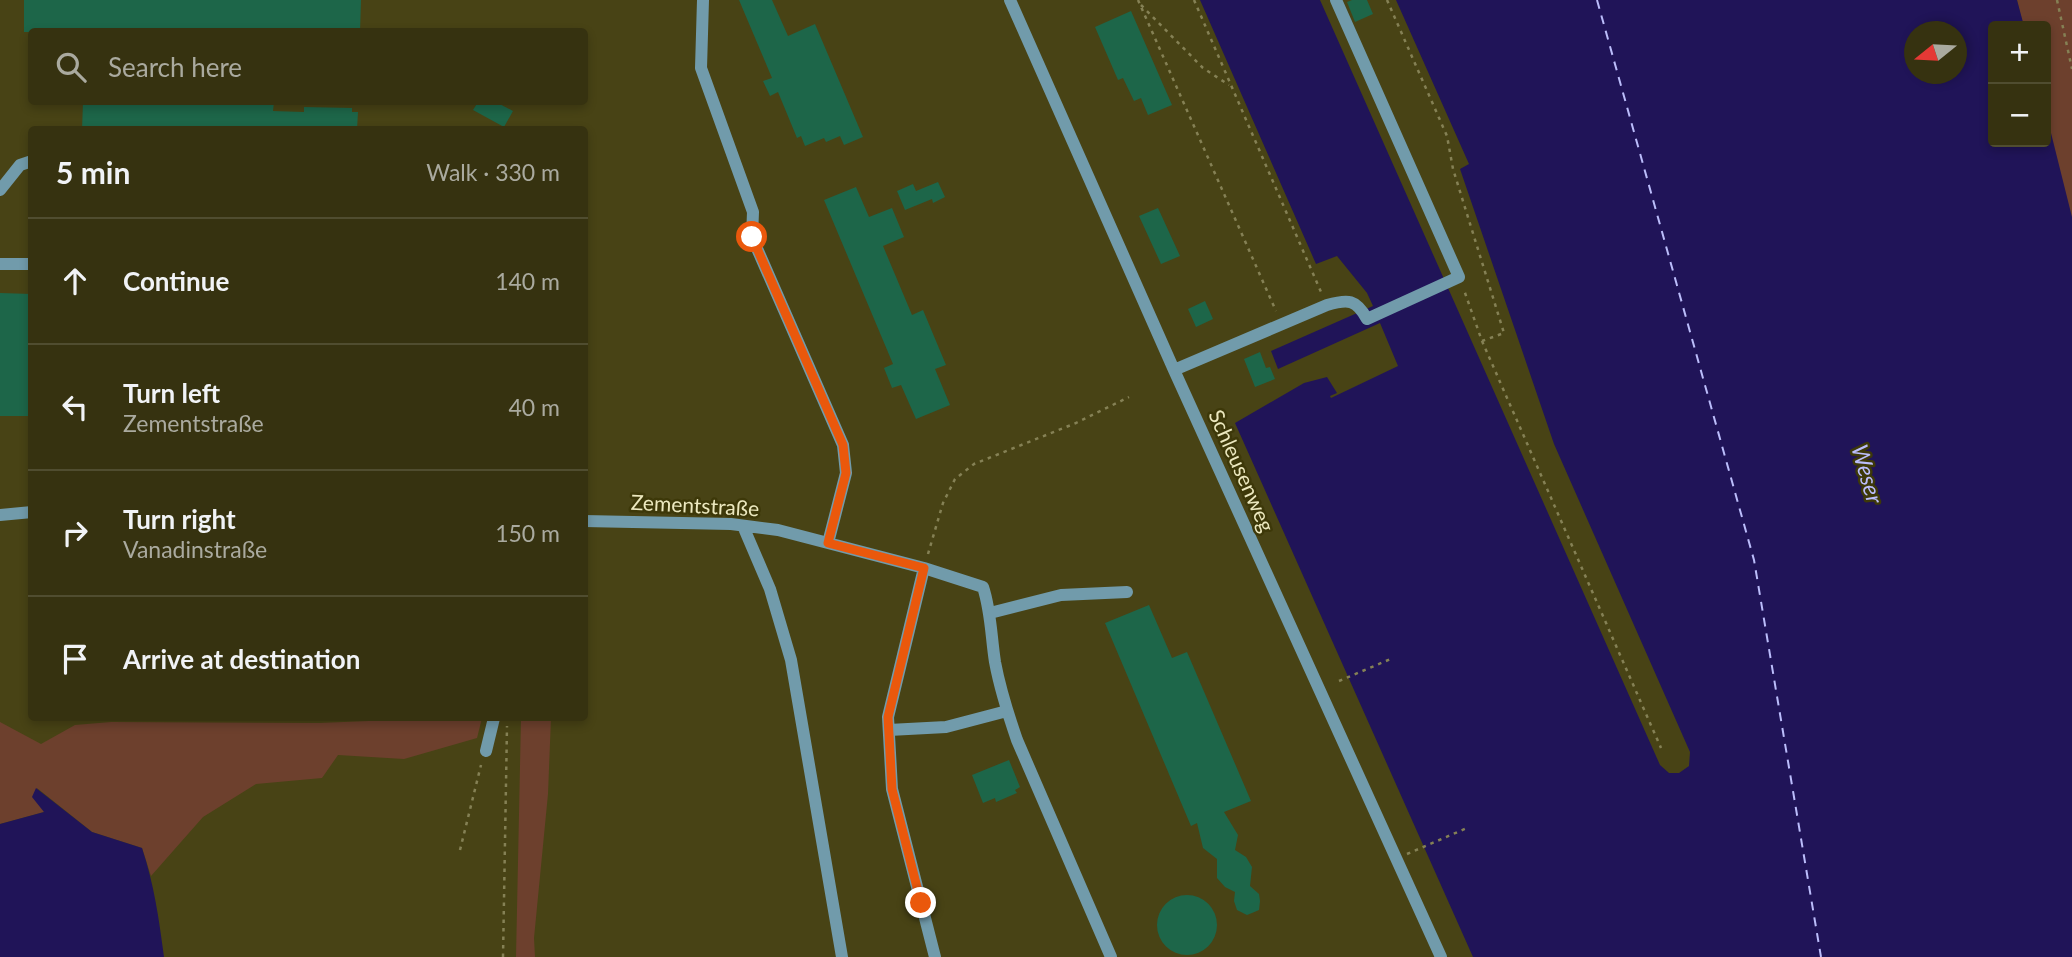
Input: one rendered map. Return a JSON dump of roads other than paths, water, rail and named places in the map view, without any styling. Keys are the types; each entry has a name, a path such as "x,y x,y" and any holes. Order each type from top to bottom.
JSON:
{"street":[{"path":"703,0 701,68 753,212 752,237 843,445 846,473 828,543"},
{"name":"Schleusenweg","path":"1010,0 1174,370 1441,957"},
{"path":"1174,370 1327,305 1343,300 1355,303 1367,319 1459,277 1336,0"},
{"path":"0,187 20,165 28,162"},
{"path":"0,264 28,264"},
{"path":"0,515 28,512"},
{"name":"Zementstraße","path":"588,522 743,526 778,530 924,568 983,587 990,613"},
{"path":"743,526 770,589 791,660 842,957"},
{"path":"924,568 888,717 892,789 935,957"},
{"path":"1111,957 1022,753 1007,711 995,660 990,613 1061,595 1127,592"},
{"path":"889,730 946,727 1007,711"},
{"path":"486,751 493,721"}],"water":[{"name":"Weser","path":"1200,0 1320,0 1660,765 1669,773 1679,773 1689,766 1690,752 1554,444 1460,169 1469,164 1396,0 2017,0 2023,21 1988,21 1988,147 2051,147 2051,133 2072,217 2072,957 1473,957 1235,423 1304,383 1327,377 1337,393 1330,396 1331,398 1398,366 1380,323 1278,369 1271,351 1373,306 1367,293 1337,256 1316,264"},
{"path":"36,788 92,832 142,848 153,888 164,957 0,957 0,824 44,812 32,797"}]}
